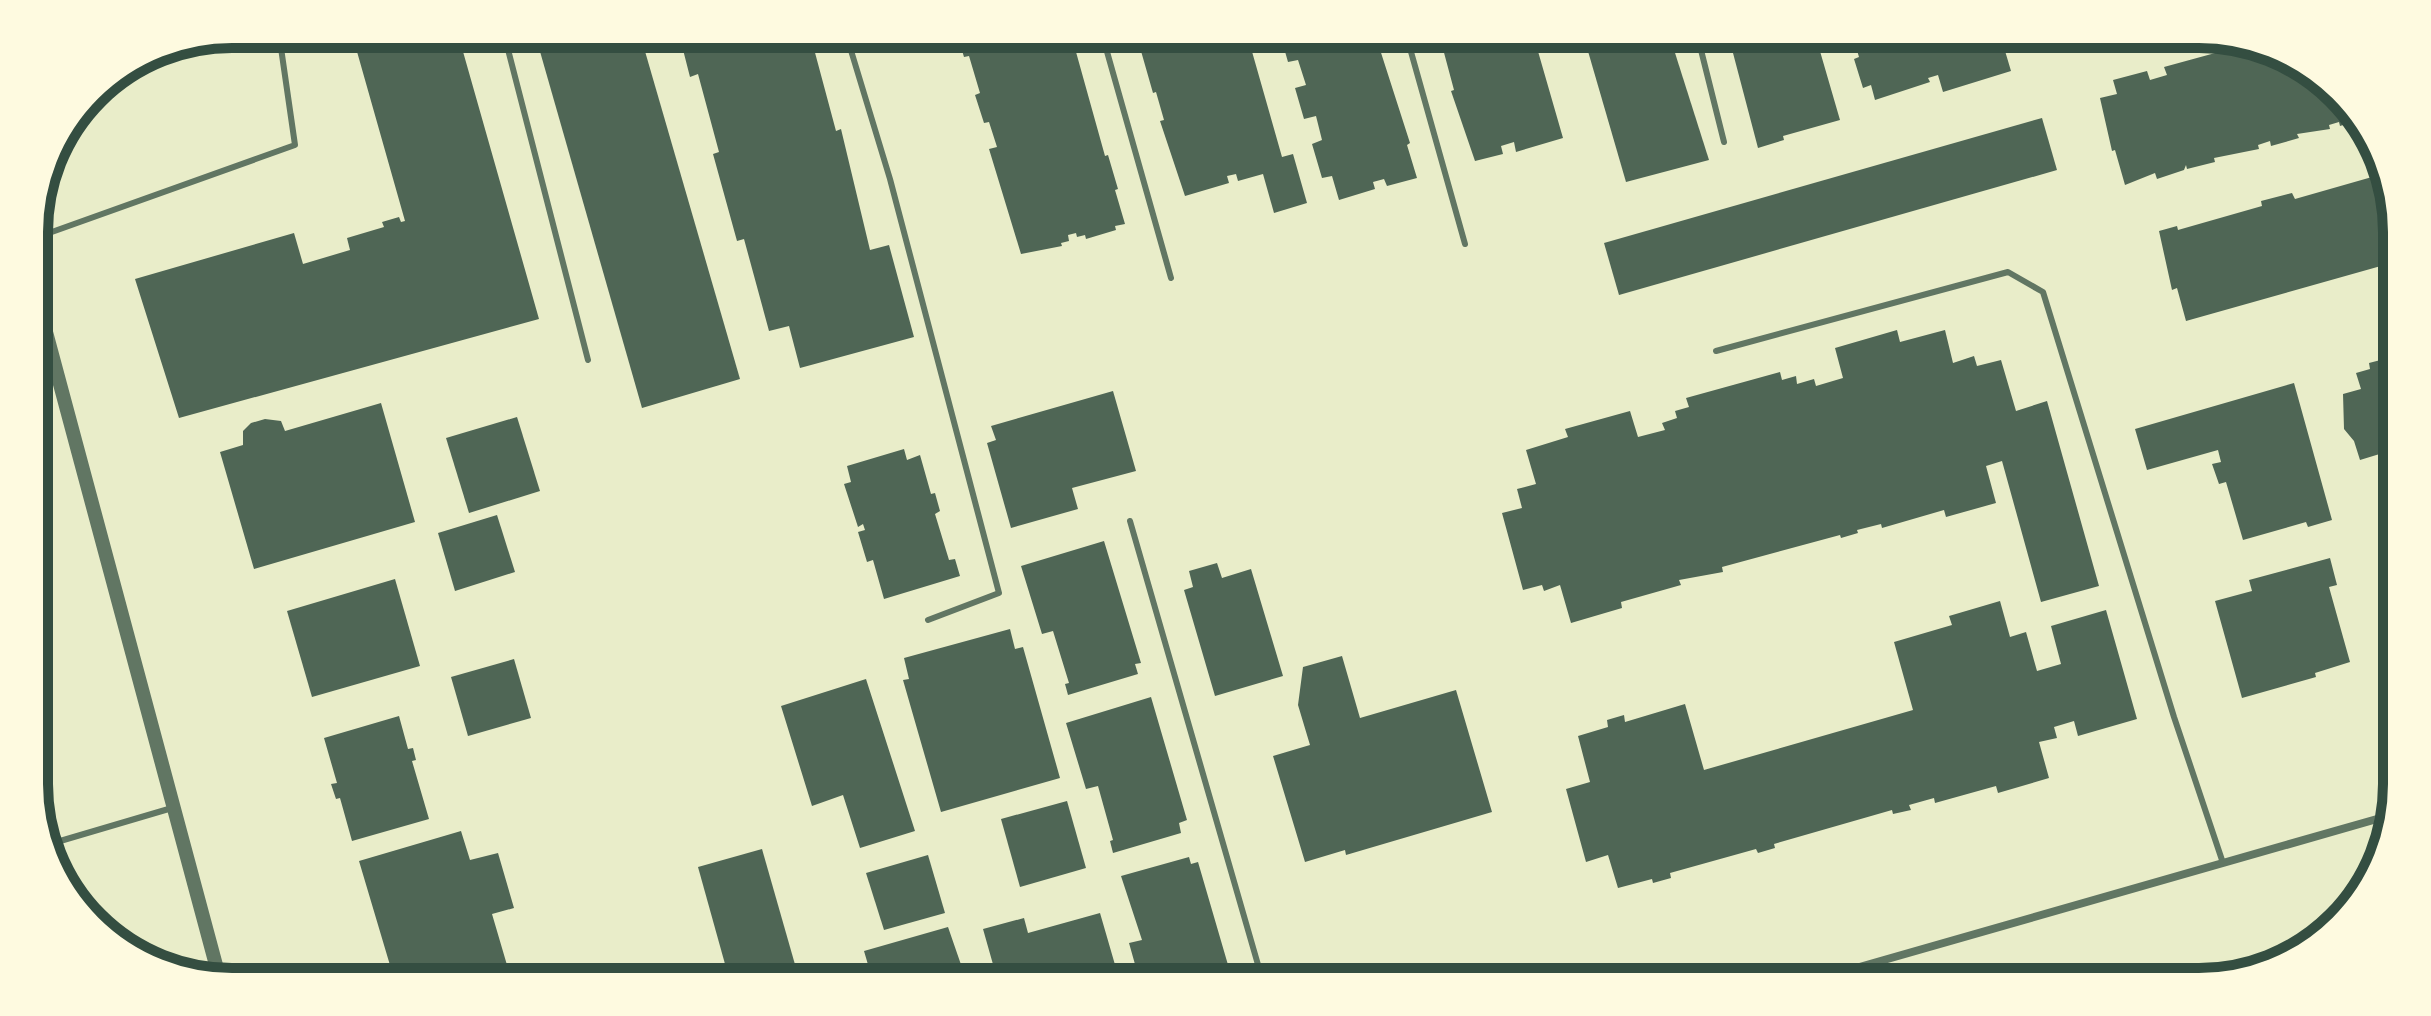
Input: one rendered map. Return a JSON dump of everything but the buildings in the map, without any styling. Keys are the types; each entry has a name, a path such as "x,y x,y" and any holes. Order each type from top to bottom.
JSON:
{"street":[{"path":"48,367 175,807 217,967"},
{"path":"1856,968 2379,818"}],"lane":[{"path":"48,233 295,145 281,48"},
{"path":"508,48 588,360"},
{"path":"850,48 890,179 999,593 928,620"},
{"path":"1106,48 1171,278"},
{"path":"1410,48 1465,244"},
{"path":"1700,48 1724,142"},
{"path":"1716,351 2008,272 2043,292 2174,717 2223,863"},
{"path":"1130,521 1259,968"},
{"path":"58,842 175,807"}]}
